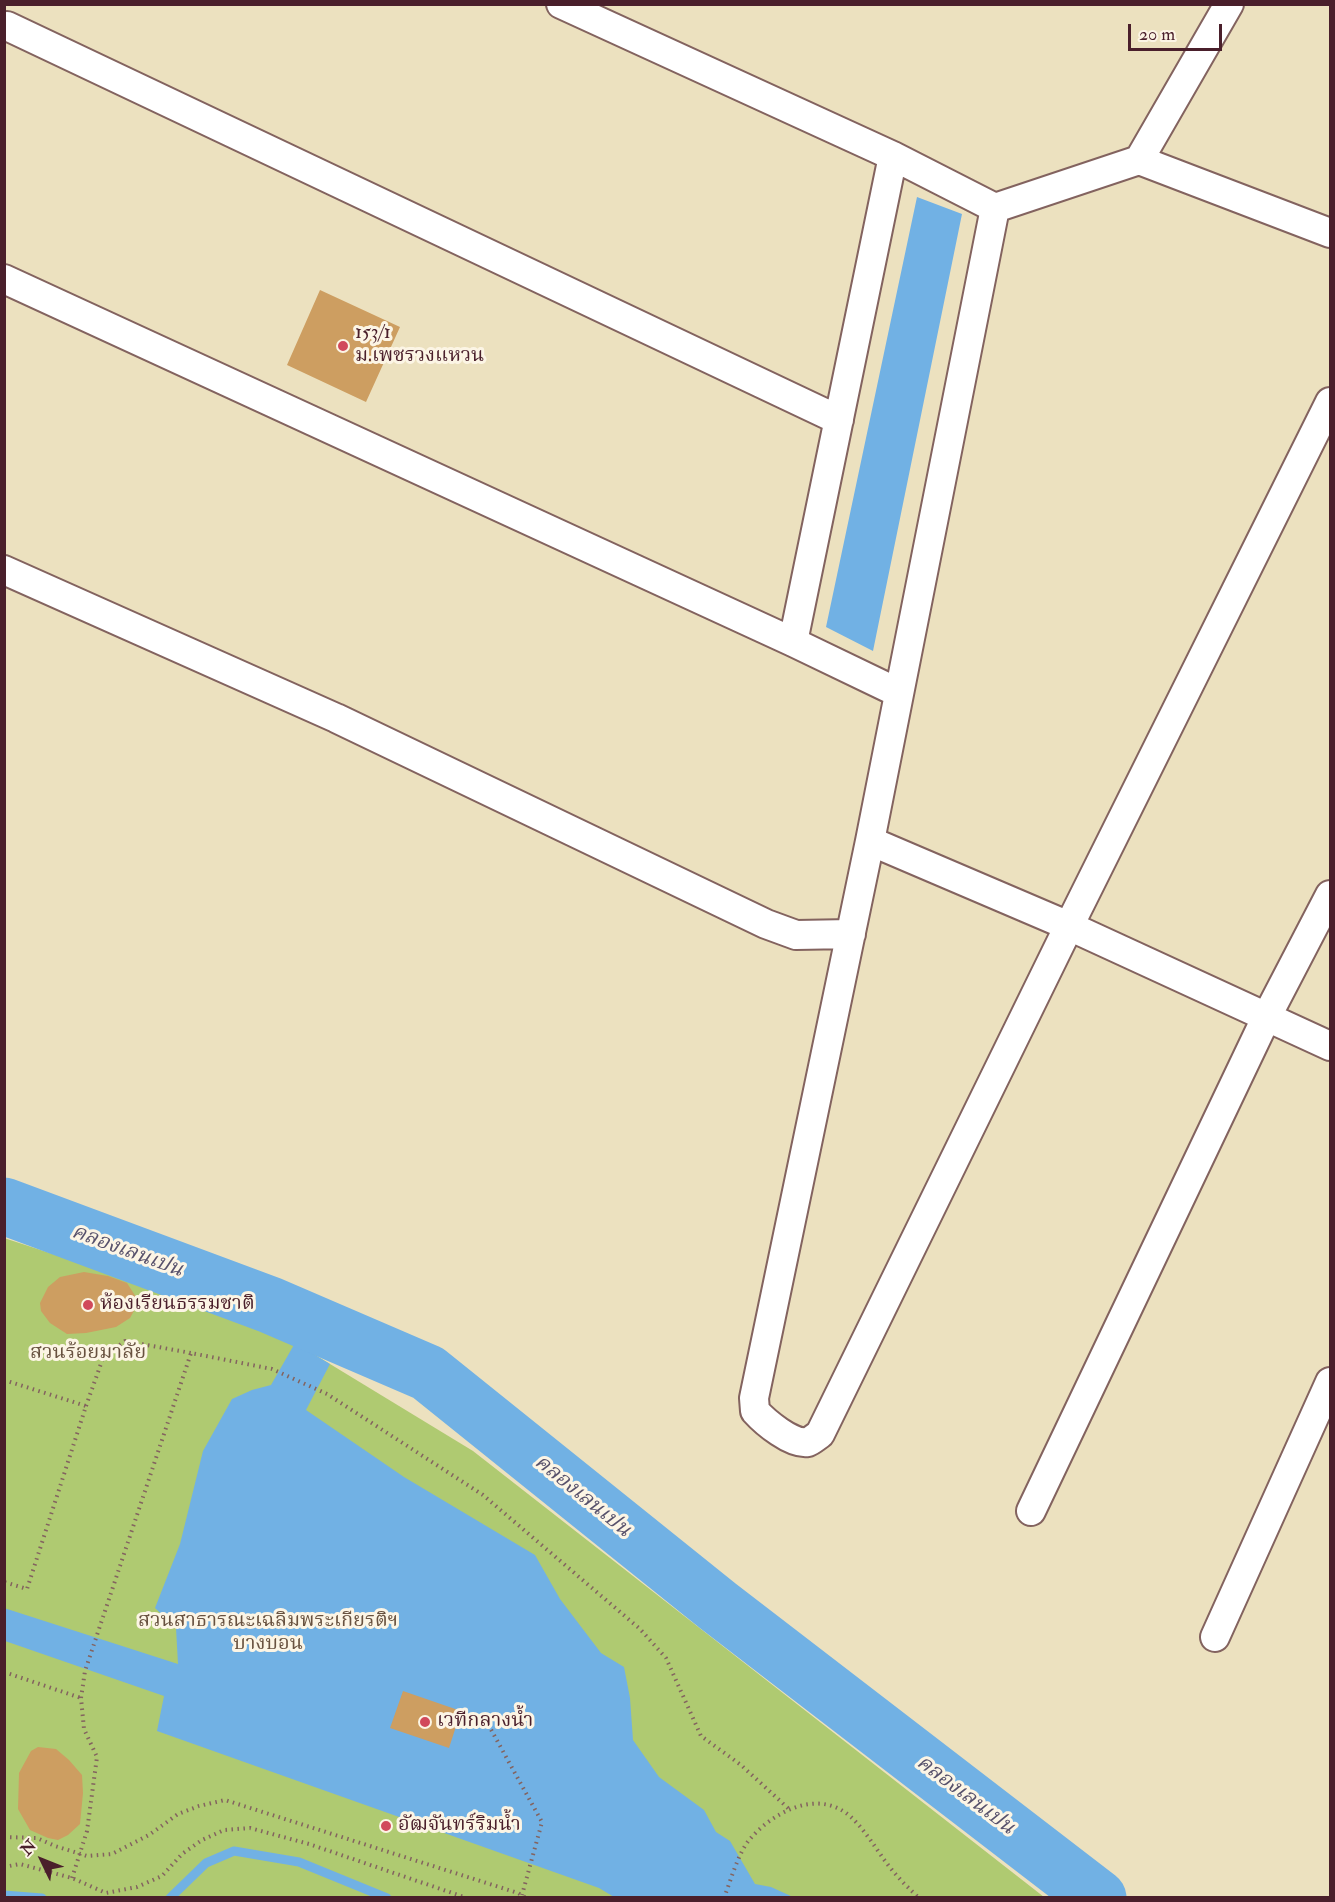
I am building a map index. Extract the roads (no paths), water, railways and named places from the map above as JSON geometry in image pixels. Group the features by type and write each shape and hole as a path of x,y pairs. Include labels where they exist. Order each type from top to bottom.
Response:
{"street":[{"path":"561,4 892,156 995,208 1139,160 1330,233"},
{"path":"1139,160 1229,4"},
{"path":"9,21 839,420"},
{"path":"793,642 892,156"},
{"path":"995,208 870,841 754,1398 755,1412 765,1422 794,1440 807,1442 820,1434 1330,402"},
{"path":"4,279 899,693"},
{"path":"4,570 336,718 766,924 796,934 851,934"},
{"path":"870,841 1070,926 1330,1046"},
{"path":"1031,1510 1266,1018 1330,895"},
{"path":"1215,1637 1330,1383"}],"water":[{"path":"917,197 962,214 873,651 826,627"},
{"path":"295,1343 330,1364 306,1410 404,1477 535,1555 560,1599 601,1653 624,1667 630,1698 633,1740 659,1777 704,1810 716,1832 730,1841 755,1884 771,1887 793,1897 614,1897 599,1888 157,1731 164,1696 5,1641 4,1608 178,1664 176,1628 155,1608 180,1544 203,1451 232,1399 271,1385"}],"waterway":[{"name":"คลองเลนเปน","path":"4,1206 270,1305 428,1373 718,1606 1098,1898"},
{"path":"170,1898 206,1863 234,1851 299,1862 387,1898"},
{"path":"4,1895 42,1898"}],"place":[{"name":"153/1 ม.เพชรวงแหวน","path":"343,346"},
{"name":"ห้องเรียนธรรมชาติ","path":"88,1305"},
{"name":"เวทีกลางน้ำ","path":"425,1722"},
{"name":"อัฒจันทร์ริมน้ำ","path":"386,1826"}],"park label":[{"name":"สวนร้อยมาลัย","path":"88,1354"},
{"name":"สวนสาธารณะเฉลิมพระเกียรติฯ บางบอน","path":"268,1634"}]}
